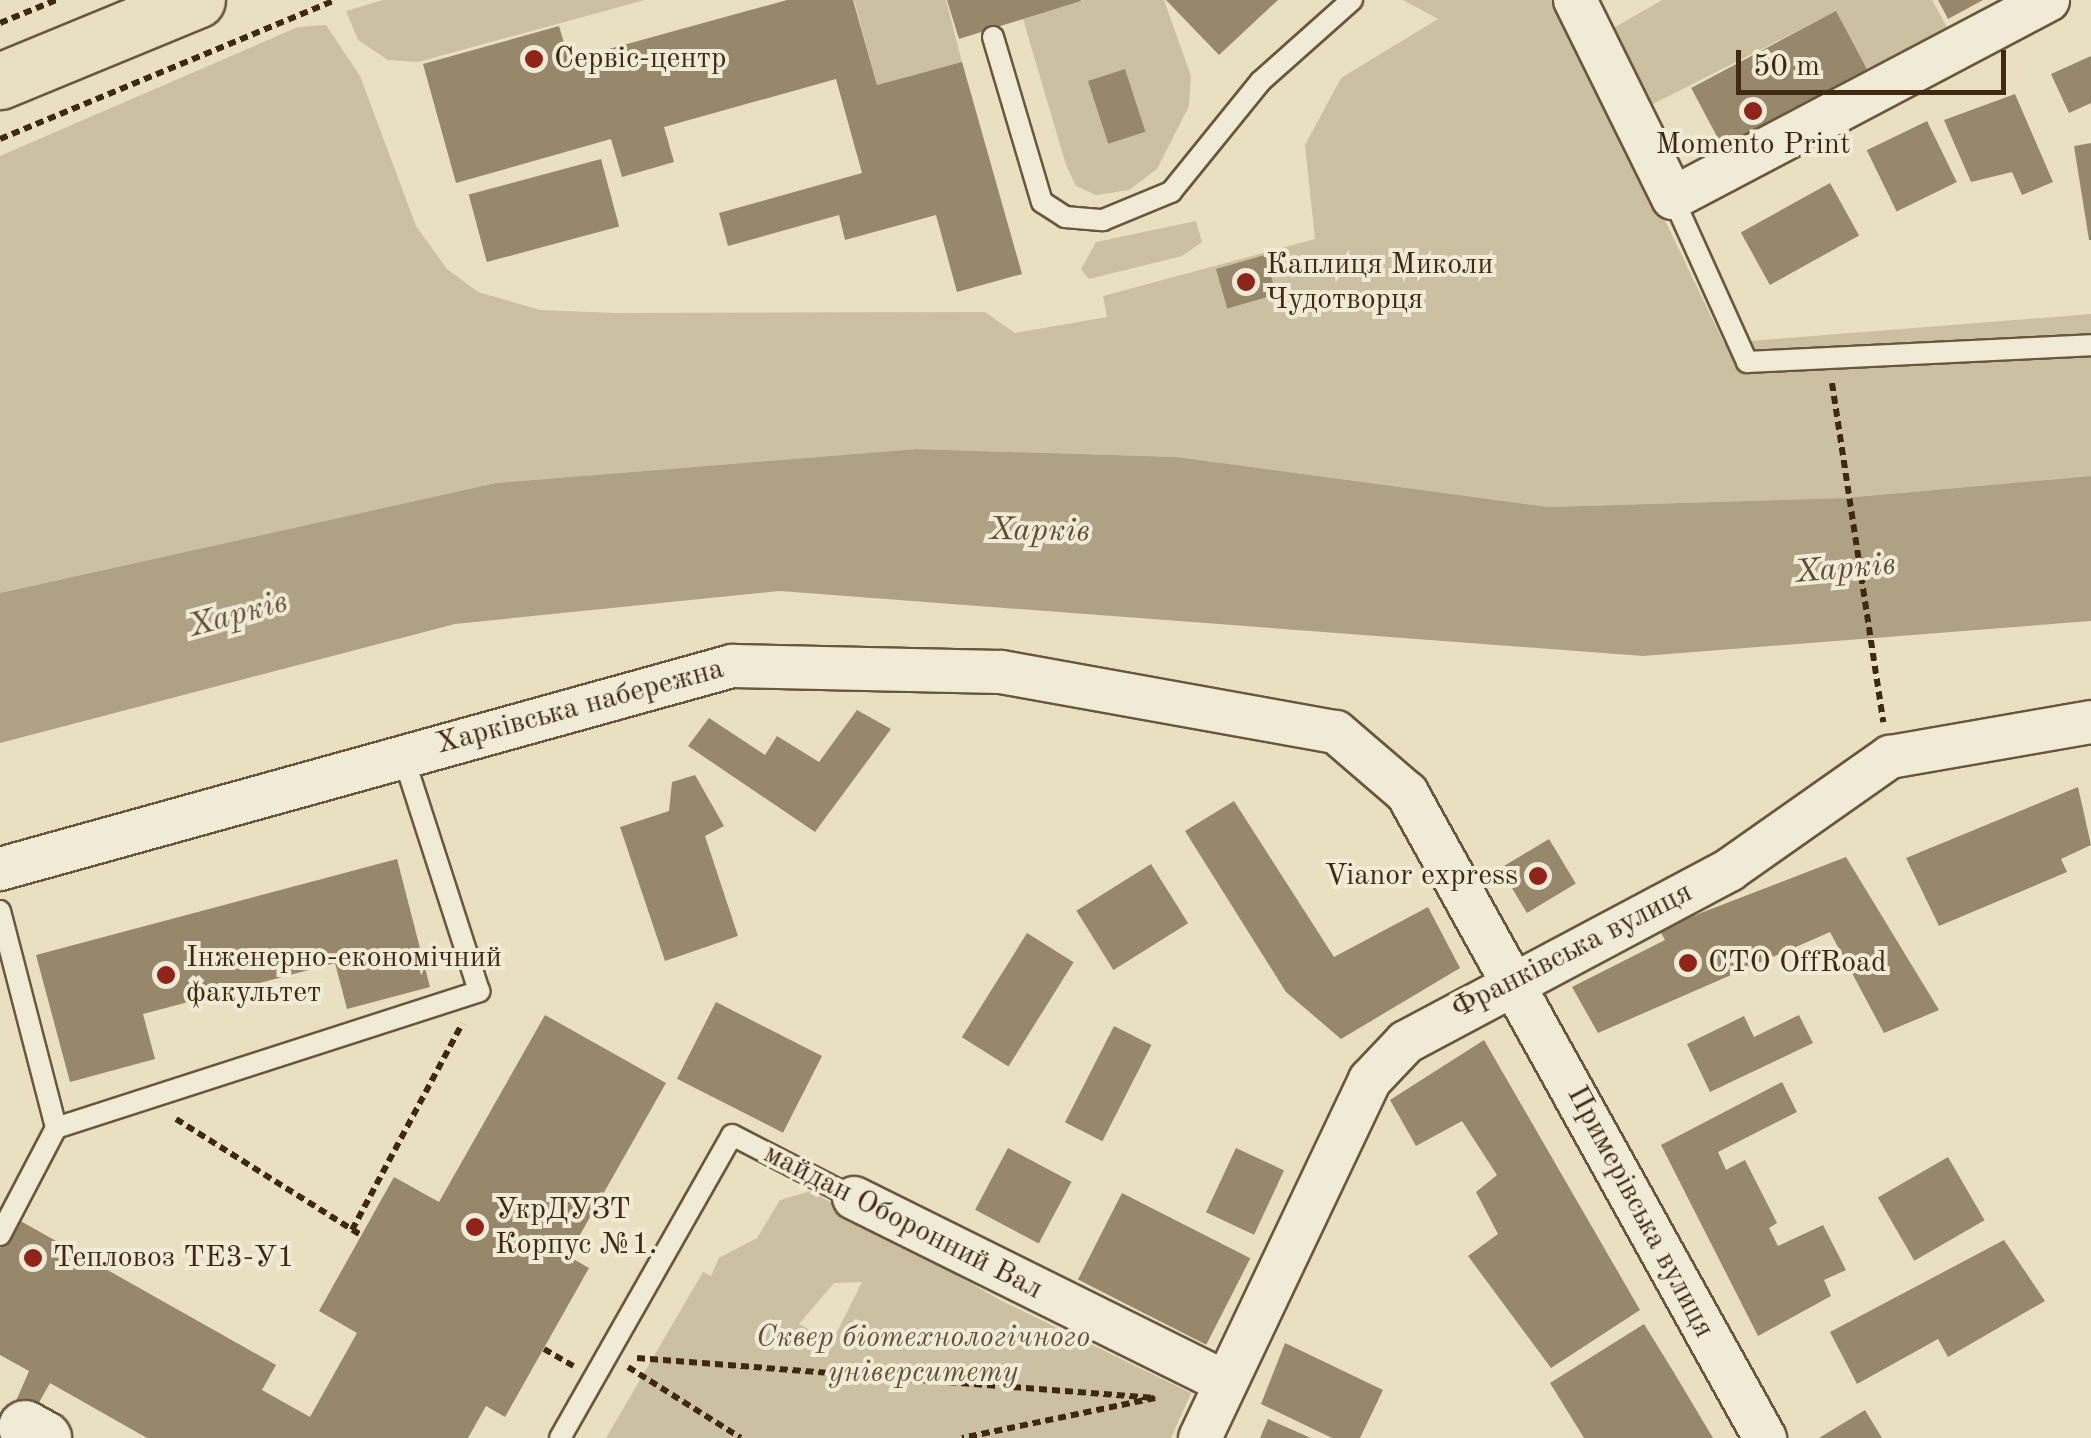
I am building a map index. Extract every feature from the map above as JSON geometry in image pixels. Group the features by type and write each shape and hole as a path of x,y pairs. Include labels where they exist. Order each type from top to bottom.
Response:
{"main road":[{"path":"0,81 197,0"}],"street":[{"path":"1575,0 1674,198 2048,0"},
{"name":"Харківська набережна","path":"0,870 651,682 811,662 1001,672 1269,715 1336,732 1407,794 1519,984"},
{"name":"Франківська вулиця","path":"1226,1383 1370,1080 1461,1006 1519,984 1729,870 1890,757 2091,722"},
{"name":"Примерівська вулиця","path":"1519,984 1765,1438"},
{"name":"майдан Оборонний Вал","path":"854,1198 1226,1383"},
{"path":"1200,1438 1226,1383"}],"lane":[{"path":"993,37 1042,202 1065,217 1103,220 1171,192 1261,81 1352,0"},
{"path":"1674,198 1747,362 2091,344"},
{"path":"56,1128 479,992 402,754"},
{"path":"0,911 56,1128 0,1235"},
{"name":"майдан Оборонний Вал","path":"560,1438 611,1356 732,1134 854,1198"}],"path":[{"path":"0,23 56,0"},
{"path":"0,139 335,0"},
{"path":"1832,381 1876,683"},
{"path":"352,1230 479,992"},
{"path":"146,1100 362,1235"},
{"path":"611,1356 1156,1398 962,1438"},
{"path":"611,1356 741,1438"},
{"path":"1018,1426 1019,1438"}],"green space":[{"path":"383,0 645,0 418,62 388,60 358,40 346,11"},
{"path":"854,0 946,0 962,62 877,85"},
{"path":"1084,0 1164,0 1191,76 1189,106 1157,169 1129,190 1096,195 1076,186 1066,165 1023,19"},
{"path":"1403,0 1559,0 1724,343 2091,314 2091,476 1844,498 1548,507 1177,457 916,449 496,483 0,593 0,156 298,27 326,25 360,76 416,226 447,269 478,292 540,310 614,313 985,312 1015,333 1107,317 1103,296 1315,239 1305,145 1341,78 1438,19"},
{"path":"1662,0 1932,0 1947,27 1867,69 1835,12 1645,108 1612,29"},
{"path":"1196,221 1202,242 1182,256 1089,279 1081,269 1096,242"},
{"name":"Сквер біотехнологічного університету","path":"811,1191 1000,1300 1191,1393 1171,1438 606,1438 703,1272 711,1276 719,1258 757,1238 780,1200","holes":["862,1282 832,1342 799,1324 834,1283"]}],"water":[{"name":"Харків","path":"916,449 1177,457 1548,507 1844,498 2091,476 2091,621 1643,656 780,591 455,624 0,743 0,593 496,483"}],"building":[{"path":"787,0 853,0 877,85 962,62 1022,274 957,292 936,215 845,240 839,215 728,246 719,213 862,173 836,79 664,127 674,162 622,177 611,139 456,183 423,64 559,26 569,60"},
{"path":"947,0 1081,0 1081,1 959,39"},
{"path":"1166,0 1278,0 1219,55"},
{"path":"1938,0 1983,0 1948,19"},
{"path":"1836,11 1867,69 1722,146 1691,88"},
{"path":"2091,56 2091,103 2069,113 2051,74"},
{"path":"1125,69 1145,132 1108,144 1088,81"},
{"path":"2015,94 2053,182 2022,195 2012,172 1971,182 1944,120"},
{"path":"1927,121 1957,182 1897,211 1867,150"},
{"path":"2091,143 2091,240 2089,240 2074,146"},
{"path":"601,159 619,227 487,262 469,194"},
{"path":"1830,183 1859,235 1770,285 1741,232"},
{"name":"Каплиця Миколи Чудотворця","path":"1265,255 1276,294 1227,308 1216,269"},
{"path":"857,710 891,729 815,832 688,746 709,718 765,755 777,736 819,762"},
{"path":"695,775 724,826 705,836 738,936 665,961 620,827 669,811 672,782"},
{"path":"2078,787 2091,845 2061,859 2067,872 1939,926 1906,858"},
{"path":"1234,801 1334,957 1428,907 1460,968 1341,1039 1286,992 1185,831"},
{"name":"Vianor express","path":"1549,839 1576,884 1527,913 1500,868"},
{"name":"СТО OffRoad","path":"1846,857 1939,1010 1884,1033 1830,932 1598,1033 1572,987 1665,940 1659,929"},
{"name":"Інженерно-економічний факультет","path":"397,859 430,987 347,1009 335,963 143,1014 155,1059 70,1082 36,955"},
{"path":"1151,864 1188,923 1113,970 1076,911"},
{"path":"1027,933 1074,962 1008,1066 962,1037"},
{"path":"716,1002 822,1056 783,1133 677,1079"},
{"name":"УкрДУЗТ Корпус №1.","path":"545,1015 666,1083 568,1256 589,1268 505,1417 486,1406 468,1438 147,1438 50,1383 19,1438 0,1438 29,1371 0,1355 0,1248 17,1219 276,1365 262,1390 310,1417 357,1333 319,1311 394,1177 439,1202"},
{"path":"1799,1015 1813,1043 1710,1092 1687,1044 1744,1016 1754,1037"},
{"path":"1114,1026 1151,1045 1102,1141 1065,1122"},
{"path":"1484,1040 1640,1310 1551,1368 1468,1256 1498,1234 1476,1192 1497,1175 1462,1121 1416,1146 1390,1100"},
{"path":"1782,1082 1797,1112 1718,1152 1726,1170 1745,1160 1777,1223 1769,1228 1778,1246 1823,1225 1846,1270 1824,1280 1831,1296 1758,1336 1661,1145"},
{"path":"1008,1148 1072,1182 1039,1244 975,1210"},
{"path":"1236,1148 1284,1170 1254,1235 1206,1212"},
{"path":"1948,1157 1984,1220 1914,1261 1878,1198"},
{"path":"1122,1193 1250,1258 1206,1345 1078,1279"},
{"path":"2004,1240 2045,1301 1948,1357 1938,1339 1857,1384 1830,1332"},
{"path":"1644,1324 1713,1438 1584,1438 1550,1383"},
{"path":"1285,1343 1383,1390 1360,1438 1332,1438 1261,1404"},
{"path":"1865,1410 1882,1438 1819,1438"},
{"path":"1268,1419 1311,1438 1260,1438"}],"place":[{"name":"Сервіс-центр","path":"534,59"},
{"name":"Momento Print","path":"1753,111"},
{"name":"Каплиця Миколи Чудотворця","path":"1246,282"},
{"name":"Vianor express","path":"1538,876"},
{"name":"СТО OffRoad","path":"1688,963"},
{"name":"Інженерно-економічний факультет","path":"166,975"},
{"name":"УкрДУЗТ Корпус №1.","path":"475,1227"},
{"name":"Тепловоз ТЕ3-У1","path":"33,1258"}]}
